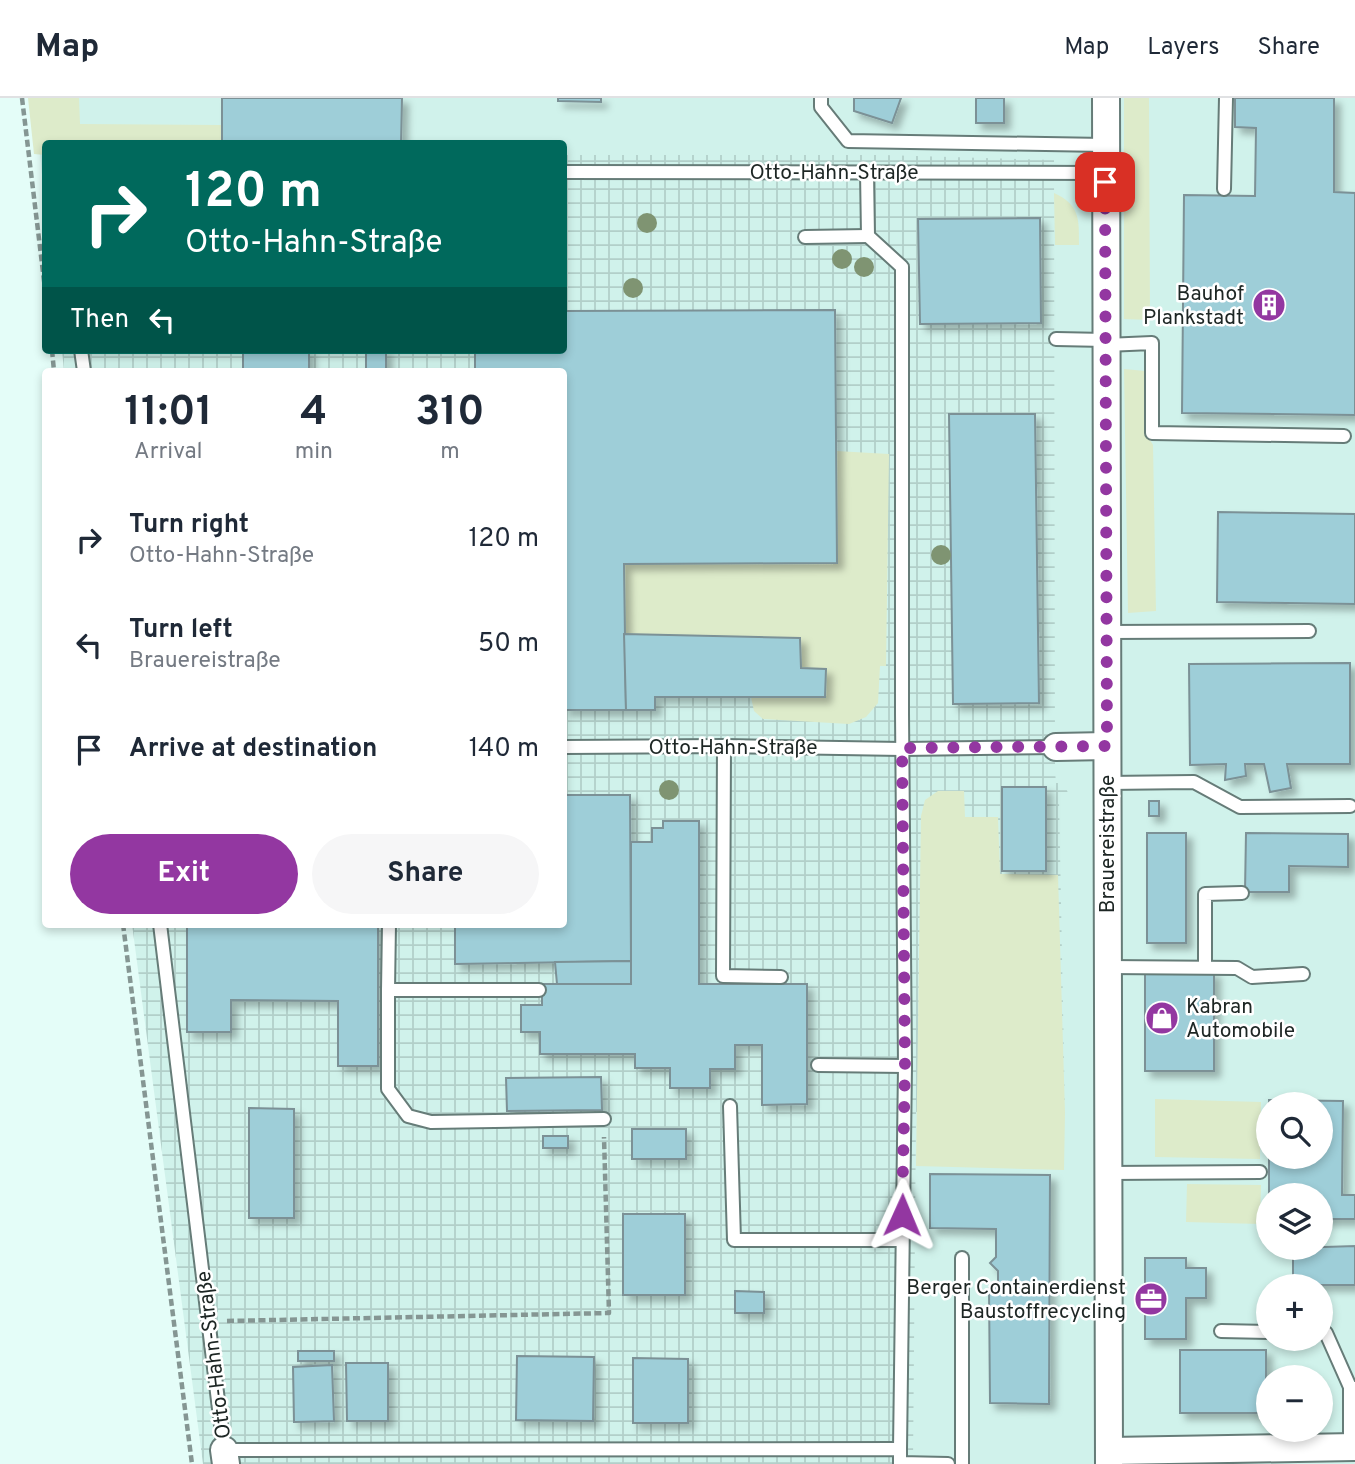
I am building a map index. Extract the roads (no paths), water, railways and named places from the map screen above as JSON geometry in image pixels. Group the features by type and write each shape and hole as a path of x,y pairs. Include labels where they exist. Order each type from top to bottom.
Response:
{"street":[{"name":"Brauereistraße","path":"1106,98 1109,1458"},
{"name":"Otto-Hahn-Straße","path":"1056,747 1107,746"},
{"path":"1109,1458 1353,1446"}],"lane":[{"path":"821,98 821,107 848,141 1105,145"},
{"path":"1224,190 1226,98"},
{"name":"Otto-Hahn-Straße","path":"567,172 1105,173"},
{"path":"867,172 868,236"},
{"path":"805,237 868,236 902,267 905,1066 900,1463 948,1464"},
{"path":"1056,339 1152,343 1152,433 1344,436"},
{"path":"1107,632 1309,631"},
{"path":"724,746 723,976 781,978"},
{"name":"Otto-Hahn-Straße","path":"567,747 1056,747"},
{"path":"1107,783 1194,782 1240,807 1350,806"},
{"path":"1205,967 1205,894 1242,893"},
{"name":"Otto-Hahn-Straße","path":"160,928 225,1457 900,1449"},
{"path":"389,928 388,1089 408,1116 431,1122 604,1119"},
{"path":"1108,967 1237,968 1252,977 1303,974"},
{"path":"388,990 539,990"},
{"path":"818,1065 905,1066"},
{"path":"730,1106 734,1240 902,1240"},
{"path":"1109,1173 1260,1172"},
{"path":"962,1258 962,1464"},
{"path":"1221,1331 1256,1332"},
{"path":"1333,1348 1353,1387 1353,1446"}],"place":[{"name":"Bauhof Plankstadt","path":"1269,305"},
{"name":"Kabran Automobile","path":"1162,1018"},
{"name":"Berger Containerdienst Baustoffrecycling","path":"1151,1299"}]}
